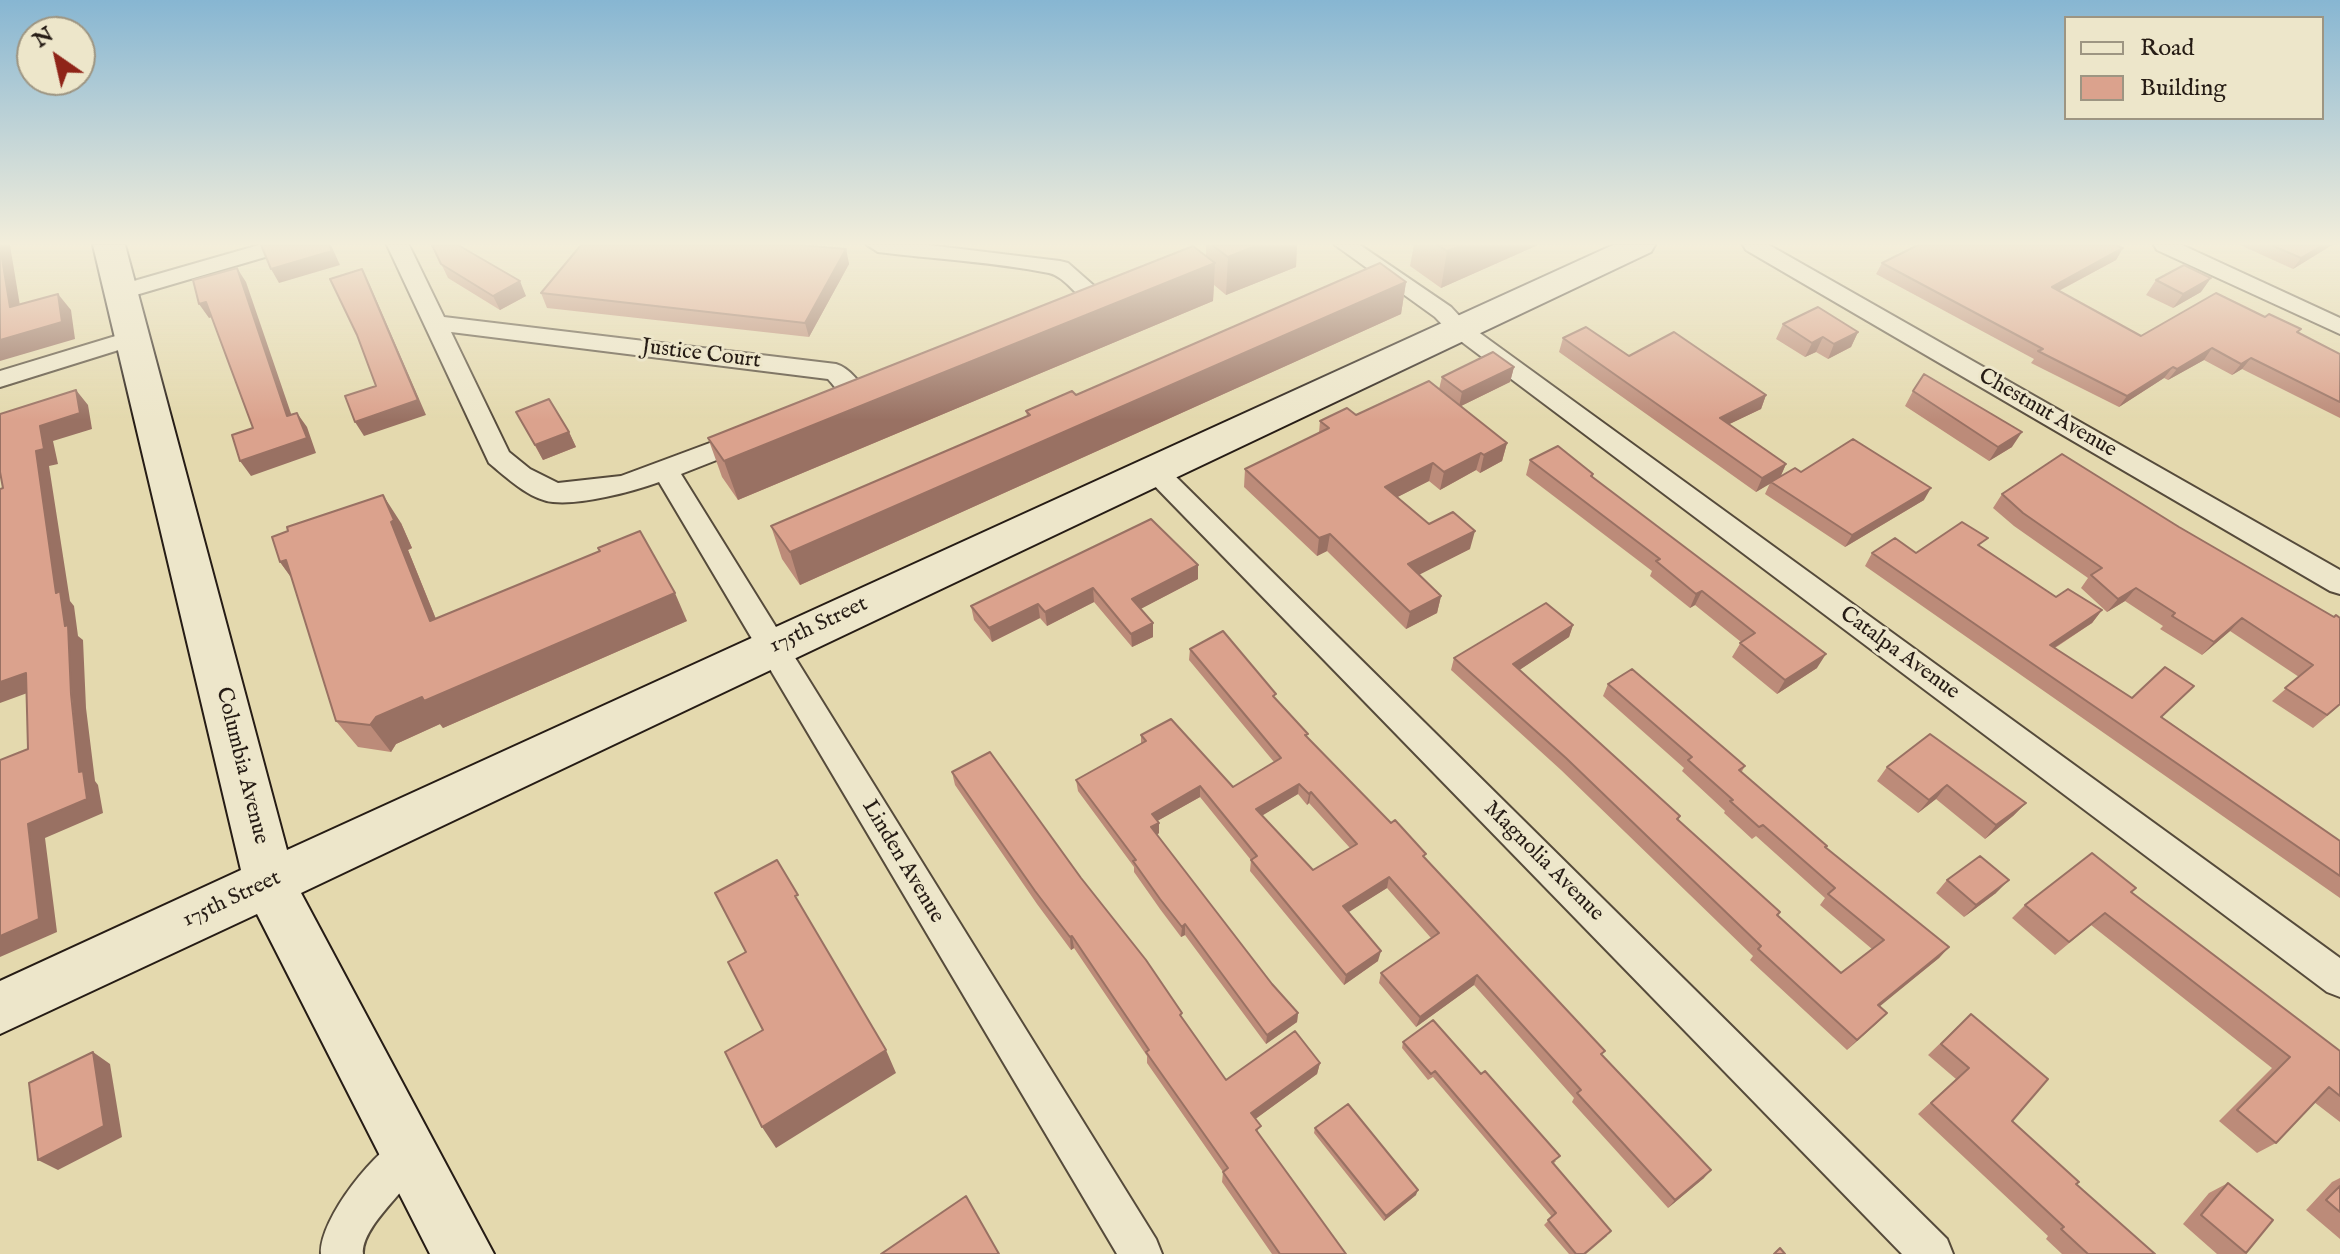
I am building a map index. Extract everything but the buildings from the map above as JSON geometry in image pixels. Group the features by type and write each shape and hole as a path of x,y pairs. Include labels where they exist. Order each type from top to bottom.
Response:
{"street":[{"name":"Columbia Avenue","path":"124,304 270,882 288,925 463,1254"},
{"path":"0,379 152,304"},
{"path":"427,304 498,457 520,475 554,493 624,485 768,431"},
{"path":"1069,310 1085,304"},
{"name":"Catalpa Avenue","path":"1431,304 1458,328 2340,980"},
{"name":"175th Street","path":"0,1008 1511,304"},
{"name":"Chestnut Avenue","path":"1855,304 2340,583"},
{"path":"2290,304 2340,327"},
{"name":"Justice Court","path":"437,323 836,372 857,397"},
{"path":"828,408 886,386"},
{"name":"Linden Avenue","path":"665,470 1141,1254"},
{"name":"Magnolia Avenue","path":"1154,470 1932,1254"},
{"path":"342,1254 341,1240 368,1200 409,1153"}]}
